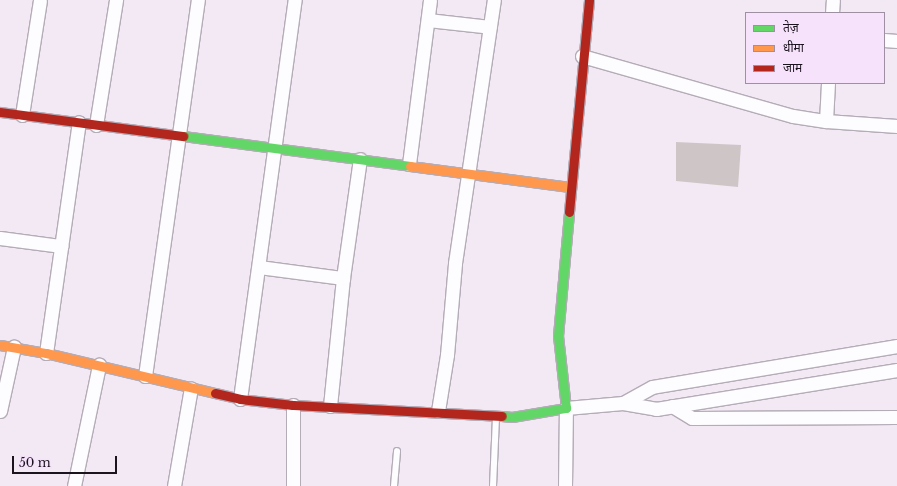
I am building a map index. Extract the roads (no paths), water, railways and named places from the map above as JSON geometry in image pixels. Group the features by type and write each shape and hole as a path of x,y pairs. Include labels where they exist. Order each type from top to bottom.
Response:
{"street":[{"path":"22,115 40,0"},
{"path":"96,125 116,0"},
{"path":"145,376 198,0"},
{"path":"240,399 276,150 295,0"},
{"path":"409,164 430,0"},
{"path":"438,411 447,355 455,263 494,0"},
{"path":"564,486 566,408 558,336 582,56 589,0"},
{"path":"832,12 833,0"},
{"path":"428,20 490,27"},
{"path":"885,40 897,41"},
{"path":"582,56 793,116 826,121 897,126"},
{"path":"826,121 828,84"},
{"path":"0,112 276,150 409,164 570,187"},
{"path":"46,353 79,122"},
{"path":"330,406 343,278 360,159"},
{"path":"0,238 61,246"},
{"path":"259,267 343,278"},
{"path":"0,345 46,353 240,399 292,405 438,411 512,417 566,408 623,404 656,408 897,370"},
{"path":"623,404 652,386 897,346"},
{"path":"0,411 14,347"},
{"path":"74,486 99,365"},
{"path":"174,486 191,388"},
{"path":"292,405 293,486"},
{"path":"672,406 692,418 897,417"}],"lane":[{"path":"493,486 496,416"},
{"path":"394,486 396,451"}]}
